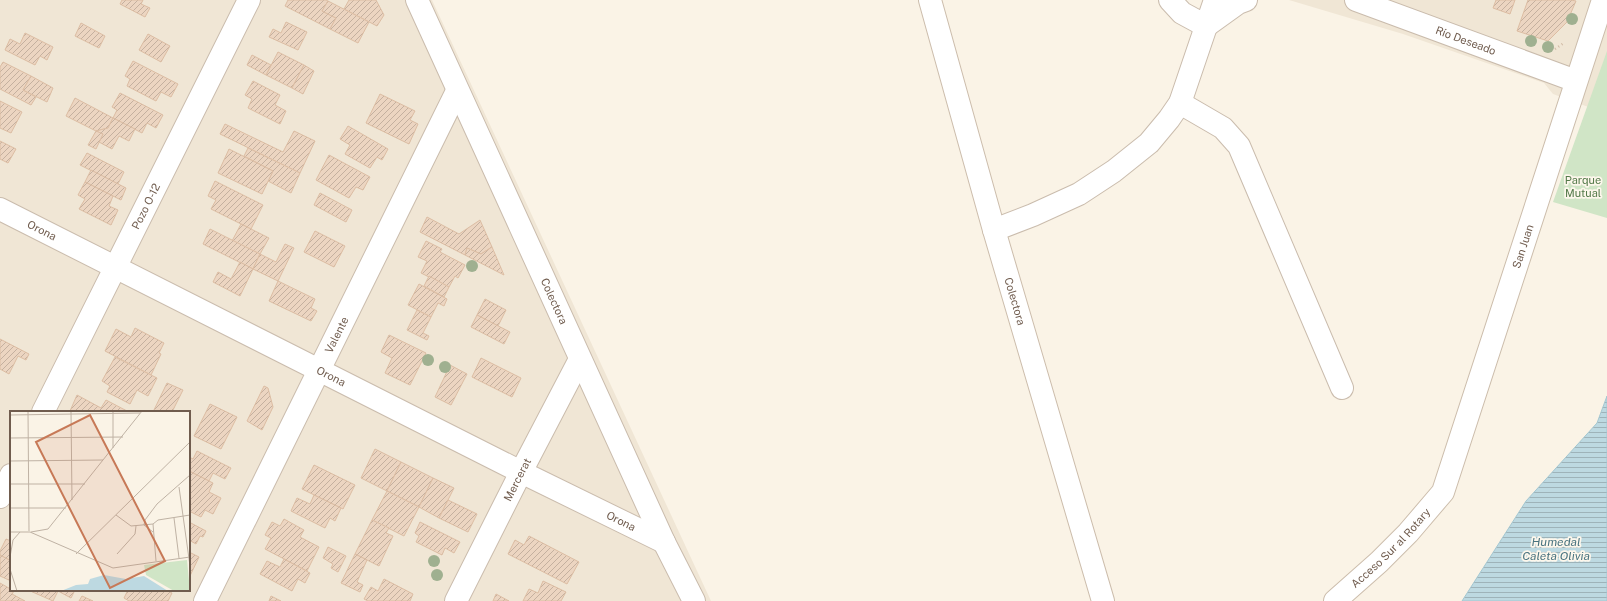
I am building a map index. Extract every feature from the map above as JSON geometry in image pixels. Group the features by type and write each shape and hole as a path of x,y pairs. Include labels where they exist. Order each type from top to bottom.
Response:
{"street":[{"name":"Pozo O-12","path":"44,411 249,0"},
{"name":"Colectora","path":"417,0 457,91 664,542 694,601"},
{"name":"Colectora","path":"930,0 994,230 1103,601"},
{"path":"1170,0 1182,13 1206,26"},
{"path":"994,230 1079,194 1114,172 1149,143 1170,119 1180,103 1215,0"},
{"path":"1206,26 1246,0"},
{"name":"Río Deseado","path":"1356,0 1576,81"},
{"name":"San Juan","path":"1443,492 1603,0"},
{"name":"Valente","path":"205,601 457,91"},
{"path":"1180,103 1223,128 1239,146 1342,388"},
{"name":"Orona","path":"0,208 521,472 664,542"},
{"name":"Mercerat","path":"456,601 580,359"},
{"path":"0,497 10,478"},
{"name":"Acceso Sur al Rotary","path":"1335,601 1394,548 1443,492"}],"path":[{"path":"1553,50 1565,42"}],"shaded area":[{"path":"0,0 432,0 711,601 0,601"},
{"path":"1289,0 1607,0 1607,62 1591,108 1553,94 1544,83 1403,34"}],"green space":[{"name":"Parque Mutual","path":"1607,51 1607,218 1553,202"}],"water":[{"name":"Humedal Caleta Olivia","path":"1607,396 1607,601 1462,601 1526,501 1597,423"}],"building":[{"path":"122,0 143,0 141,4 150,8 145,17 120,4"},
{"path":"288,0 326,0 328,1 322,11 336,18 330,29 285,6"},
{"path":"349,0 376,0 384,15 377,26 344,9"},
{"path":"1496,0 1515,0 1510,14 1493,8"},
{"path":"1528,0 1576,1 1567,22 1548,41 1517,31"},
{"path":"328,1 369,22 358,43 330,29 336,18 322,11"},
{"path":"286,22 307,32 298,50 269,37 273,29 281,33"},
{"path":"81,23 105,36 99,48 75,36"},
{"path":"25,33 53,47 47,60 40,56 35,65 5,50 10,39 20,44"},
{"path":"148,34 170,46 161,62 139,50"},
{"path":"278,52 304,65 292,88 266,75"},
{"path":"252,55 271,65 266,75 247,65"},
{"path":"133,61 178,84 171,97 161,92 156,101 127,86 130,79 125,76"},
{"path":"3,62 31,76 23,90 36,97 31,105 0,89 0,67"},
{"path":"304,65 314,71 303,94 292,88"},
{"path":"31,76 53,88 47,102 23,90"},
{"path":"253,81 280,95 275,105 286,111 280,124 248,108 252,99 245,95"},
{"path":"120,93 163,115 156,128 147,123 142,133 113,118 117,110 112,107"},
{"path":"380,94 415,111 410,120 418,124 409,144 366,123"},
{"path":"75,98 113,118 108,128 96,131 66,116"},
{"path":"0,101 22,112 11,133 0,128"},
{"path":"113,118 135,129 129,141 119,136 112,149 99,142 103,134 96,131 108,128"},
{"path":"225,124 283,152 294,131 315,141 300,173 220,134"},
{"path":"348,126 388,149 382,160 377,157 370,168 345,154 350,145 340,139"},
{"path":"96,131 103,134 96,149 88,145"},
{"path":"0,141 16,149 8,163 0,159"},
{"path":"248,148 300,173 291,193 268,181 273,171 244,156"},
{"path":"229,149 273,171 262,194 218,173"},
{"path":"87,153 124,172 118,184 80,165"},
{"path":"329,155 370,177 363,190 356,187 349,198 316,180"},
{"path":"91,170 126,188 121,200 85,182"},
{"path":"215,181 263,205 251,229 211,209 216,200 208,196"},
{"path":"85,182 113,196 109,206 118,210 111,225 79,209 85,199 78,195"},
{"path":"320,193 352,210 346,222 314,205"},
{"path":"427,217 459,234 480,220 492,247 481,254 467,248 465,255 420,232"},
{"path":"241,224 269,238 260,254 232,241"},
{"path":"210,229 260,254 253,269 203,244"},
{"path":"315,231 345,246 334,267 304,252"},
{"path":"426,241 442,249 440,252 465,265 458,278 455,276 449,287 421,273 427,261 418,257"},
{"path":"285,244 294,248 278,281 253,269 260,254 276,262"},
{"path":"492,247 504,275 465,255 467,248 481,254"},
{"path":"240,262 253,269 240,296 213,282 218,272 231,279"},
{"path":"429,276 449,287 444,297 424,286"},
{"path":"278,281 315,299 311,308 317,311 311,321 269,301"},
{"path":"419,284 447,299 444,306 438,303 431,317 408,305"},
{"path":"485,299 506,310 498,326 477,315"},
{"path":"417,310 431,317 423,333 429,336 427,340 407,330"},
{"path":"477,315 510,332 504,344 471,327"},
{"path":"135,328 164,343 159,353 161,354 151,375 105,351 116,329 131,337"},
{"path":"389,335 426,353 410,385 385,373 392,358 381,352"},
{"path":"0,339 29,354 26,360 18,356 9,374 0,369"},
{"path":"115,357 157,378 148,396 137,390 130,404 107,392 110,386 102,381"},
{"path":"481,358 521,378 512,397 472,377"},
{"path":"450,365 467,374 451,405 435,397"},
{"path":"167,383 183,390 172,411 153,411"},
{"path":"264,386 268,388 273,407 262,430 247,421"},
{"path":"77,395 101,408 106,400 127,411 70,411"},
{"path":"210,404 237,417 221,449 194,436"},
{"path":"375,449 401,462 387,491 361,478"},
{"path":"197,451 231,468 225,479 213,473 209,481 190,472 190,458 193,459"},
{"path":"401,462 433,478 419,507 387,491"},
{"path":"314,465 355,485 343,509 302,489"},
{"path":"190,472 213,483 209,492 221,498 213,514 205,510 201,517 190,512"},
{"path":"433,478 454,488 439,518 419,507"},
{"path":"387,491 419,507 404,536 372,520"},
{"path":"314,495 341,508 335,521 330,518 325,528 291,511 297,498 310,504"},
{"path":"448,500 477,514 468,532 439,518"},
{"path":"284,519 304,530 300,537 319,547 307,571 265,549 271,538 265,535 272,522 280,526"},
{"path":"372,520 389,528 386,533 393,536 379,566 355,554"},
{"path":"420,522 460,542 454,553 445,548 442,555 416,542 419,536 415,533"},
{"path":"190,523 206,531 203,537 200,536 196,544 190,541"},
{"path":"529,536 579,562 567,584 508,554 515,540 524,545"},
{"path":"6,539 10,541 10,560 0,555 0,551"},
{"path":"328,547 346,556 338,572 331,568 333,564 323,558"},
{"path":"190,552 199,557 190,576"},
{"path":"355,554 367,560 357,582 363,585 360,592 341,583"},
{"path":"0,555 10,560 10,581 0,576"},
{"path":"284,559 310,573 305,583 298,579 292,591 260,574 267,561 280,567"},
{"path":"384,579 413,594 410,601 368,601 364,599 371,587 378,591"},
{"path":"543,581 566,592 561,601 523,601 529,589 538,593"},
{"path":"0,583 10,589 10,591 14,591 12,594 25,601 0,601"},
{"path":"30,591 58,591 53,601"},
{"path":"58,591 74,591 71,598"},
{"path":"128,591 168,591 172,593 168,601 129,601 124,598"},
{"path":"496,594 509,601 493,601"},
{"path":"82,596 93,601 79,601"},
{"path":"271,596 281,601 269,601"}]}
